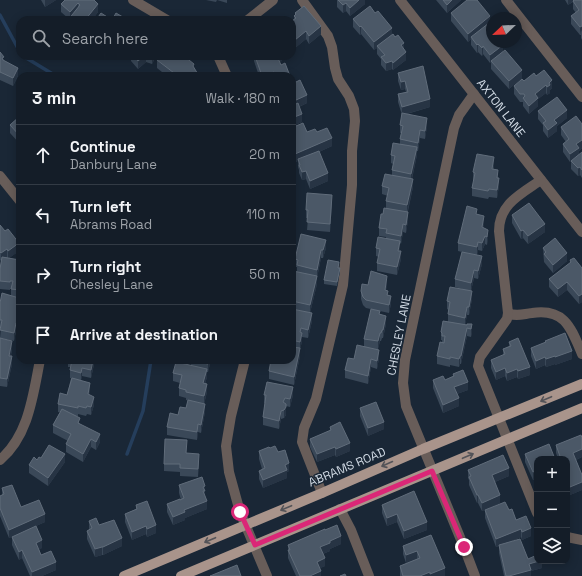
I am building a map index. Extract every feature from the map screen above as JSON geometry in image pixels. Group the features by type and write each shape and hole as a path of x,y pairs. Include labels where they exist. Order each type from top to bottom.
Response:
{"main road":[{"name":"ABRAMS ROAD","path":"124,576 423,449 582,384"},
{"path":"181,576 582,408"}],"street":[{"path":"133,0 160,16"},
{"path":"253,16 273,0"},
{"path":"302,0 328,36 332,47 338,79 349,96 354,108 355,121 352,151 352,185 343,285 316,399 304,428 302,442 322,493"},
{"name":"AXTON LANE","path":"400,0 582,232"},
{"path":"506,0 582,97"},
{"path":"220,60 225,72"},
{"name":"CHESLEY LANE","path":"474,94 459,115 454,128 405,360 403,383 406,406 475,576"},
{"path":"0,176 16,196"},
{"path":"534,506 478,366 480,357 507,319 508,313 499,220 504,208 514,198 541,180"},
{"path":"508,313 514,316 536,312 556,314 569,326 582,354"},
{"path":"0,460 19,437 28,416 39,364"},
{"path":"243,364 231,416 226,446 229,472 236,501 267,576"},
{"path":"340,509 351,530 369,576"},
{"path":"570,538 582,540"}],"building":[{"path":"65,0 94,0 98,4 88,16 71,16 80,5 78,3 70,12 61,4"},
{"path":"338,0 359,0 350,8 346,3 343,5"},
{"path":"443,0 452,0 447,5"},
{"path":"467,0 477,0 487,12 486,19 468,34 451,13"},
{"path":"582,0 582,26 580,27 571,16 579,10 573,1"},
{"path":"304,6 321,26 309,36 306,31 296,39 295,13"},
{"path":"370,6 375,13 378,11 392,28 374,42 353,19"},
{"path":"101,13 106,16 99,16"},
{"path":"116,13 121,16 114,16"},
{"path":"486,25 486,48 499,48 490,55 483,46 482,48 478,44 477,45 471,37"},
{"path":"393,34 395,37 398,35 404,43 401,45 406,52 393,63 392,61 386,63 381,57 385,55 377,46"},
{"path":"505,50 522,70 509,81 491,61"},
{"path":"0,52 4,57 2,58 3,60 18,68 13,78 0,72"},
{"path":"157,60 189,60 194,64 193,66 197,72 173,72"},
{"path":"256,60 279,60 281,65 285,63 288,72 274,72 261,72"},
{"path":"423,66 430,99 402,107 398,94 408,92 405,81 401,82 398,73"},
{"path":"544,70 552,80 549,83 550,85 547,87 546,85 535,94 538,98 529,106 523,98 525,96 524,94 520,94 514,86 522,79 524,81 534,73 536,76"},
{"path":"300,80 307,95 296,100 296,82"},
{"path":"557,97 567,110 554,120 557,123 548,130 543,123 546,121 538,111"},
{"path":"298,103 302,114 296,116 296,104"},
{"path":"402,113 427,118 425,131 420,130 418,143 400,139 403,126 400,125"},
{"path":"576,116 582,124 582,140 576,144 579,148 570,154 563,144 569,139 561,127"},
{"path":"16,120 16,132 10,125"},
{"path":"303,123 307,132 315,129 317,132 327,128 332,138 296,154 296,126"},
{"path":"393,143 417,147 411,174 392,170 395,156 391,155"},
{"path":"319,151 328,173 310,181 306,171 302,172 298,159"},
{"path":"582,152 582,170 571,161"},
{"path":"477,154 494,157 492,169 498,170 497,178 499,178 497,190 489,189 488,191 472,188 475,173 473,172"},
{"path":"385,174 413,179 407,205 386,201 389,188 382,186"},
{"path":"307,193 332,195 330,224 307,222"},
{"path":"529,203 545,224 528,236 523,230 521,231 512,215"},
{"path":"467,206 477,209 476,214 484,216 482,227 488,230 487,237 485,236 482,243 478,242 477,247 458,243"},
{"path":"384,208 408,212 406,225 403,224 401,236 386,233 387,229 379,228 381,214 383,214"},
{"path":"0,225 5,231 8,229 16,239 16,245 8,251 7,249 1,253"},
{"path":"301,234 326,240 323,250 321,250 317,270 297,265 298,260 296,259"},
{"path":"378,237 400,241 398,251 401,251 397,267 377,263 380,249 376,248"},
{"path":"555,238 567,253 553,265 544,254 546,252 543,248"},
{"path":"462,252 482,256 478,271 474,270 471,283 455,279"},
{"path":"2,257 16,259 16,290 11,289 13,281 0,281"},
{"path":"574,258 582,268 582,294 579,296 567,282 558,289 549,279"},
{"path":"328,260 339,262 338,268 340,268 337,282 324,280"},
{"path":"371,271 387,276 385,290 388,291 387,295 391,296 389,305 366,300 363,297 361,291 362,284 368,285"},
{"path":"296,272 317,276 310,305 296,302"},
{"path":"450,287 472,291 465,318 448,314 450,302 447,301"},
{"path":"2,293 16,297 16,323 14,333 0,330 2,320 0,320 0,303"},
{"path":"371,309 380,311 379,314 386,316 383,330 380,333 378,341 364,339"},
{"path":"296,310 312,313 308,330 301,328 300,332 302,333 300,342 296,341"},
{"path":"443,321 467,325 472,324 471,329 467,328 459,359 450,357 450,359 437,356 440,342 444,343 445,336 442,336 441,332"},
{"path":"565,333 572,351 546,359 545,357 536,361 531,348"},
{"path":"0,338 12,341 9,356 12,356 7,379 0,378"},
{"path":"518,338 530,367 518,371 517,369 507,373 505,368 496,372 491,360 505,354 503,349 511,346 509,342"},
{"path":"357,345 379,350 377,361 371,359 368,376 345,370 348,358 354,359"},
{"path":"296,348 300,348 294,377 269,371 270,364 296,364"},
{"path":"71,364 92,364 91,370 82,368 81,373 70,370"},
{"path":"175,364 185,364 207,369 203,383 207,384 204,396 186,392 186,390 179,388 182,375 173,373"},
{"path":"463,370 468,382 454,387 459,398 443,405 433,380 443,376 445,380 454,376 453,374"},
{"path":"72,378 90,383 88,394 94,397 91,407 87,406 86,408 78,406 78,408 58,404 60,393 67,395"},
{"path":"267,382 293,387 290,399 285,398 283,402 286,404 286,407 281,411 279,421 263,417 266,395 264,395"},
{"path":"188,400 205,404 201,425 198,424 197,432 167,427 170,413 178,415 180,407 186,408"},
{"path":"376,402 384,422 368,428 360,408"},
{"path":"62,409 80,418 78,423 100,434 96,442 91,439 83,454 66,444 71,434 53,425"},
{"path":"340,422 350,443 336,449 335,447 317,454 310,439 331,430 330,427"},
{"path":"581,435 582,449 573,453 582,475 582,482 570,487 570,456 560,456 556,445"},
{"path":"165,439 187,440 186,453 199,454 198,469 180,468 180,464 164,464"},
{"path":"549,444 554,456 534,456 533,472 525,454"},
{"path":"49,445 65,454 48,478 29,465 34,457 37,460 39,457 41,458"},
{"path":"275,446 278,452 285,450 289,463 285,465 287,470 263,480 259,471 265,468 259,451"},
{"path":"503,455 509,468 492,475 500,495 482,503 469,477 471,476 468,470"},
{"path":"202,477 205,486 203,487 205,491 203,491 207,501 184,510 185,512 173,517 167,504 184,498 179,485"},
{"path":"12,485 21,507 39,500 45,514 9,530 0,508 0,496 4,494 2,488"},
{"path":"414,491 427,522 404,531 397,514 387,518 382,505"},
{"path":"147,501 156,525 147,529 146,526 132,532 125,514 137,509 136,505"},
{"path":"505,502 509,510 512,509 516,520 526,516 531,528 522,532 521,529 496,539 485,510"},
{"path":"96,518 99,525 114,520 122,538 95,549 87,531 92,528 89,521"},
{"path":"337,525 341,536 320,547 325,558 317,562 321,571 310,576 300,576 288,550 290,550 288,545"},
{"path":"36,526 42,540 36,543 41,555 51,551 56,562 32,572 22,550 19,552 12,537"},
{"path":"431,535 445,568 420,576 403,576 400,566 420,558 417,551 406,555 403,546"},
{"path":"520,539 528,559 534,556 534,562 529,564 531,570 506,576 499,545"},
{"path":"237,565 241,576 210,576"}],"waterway":[{"path":"0,15 16,45"},
{"path":"30,60 49,72"},
{"path":"127,454 143,411 150,364"}],"route":[{"path":"240,512 255,545 432,471 464,547"}]}
